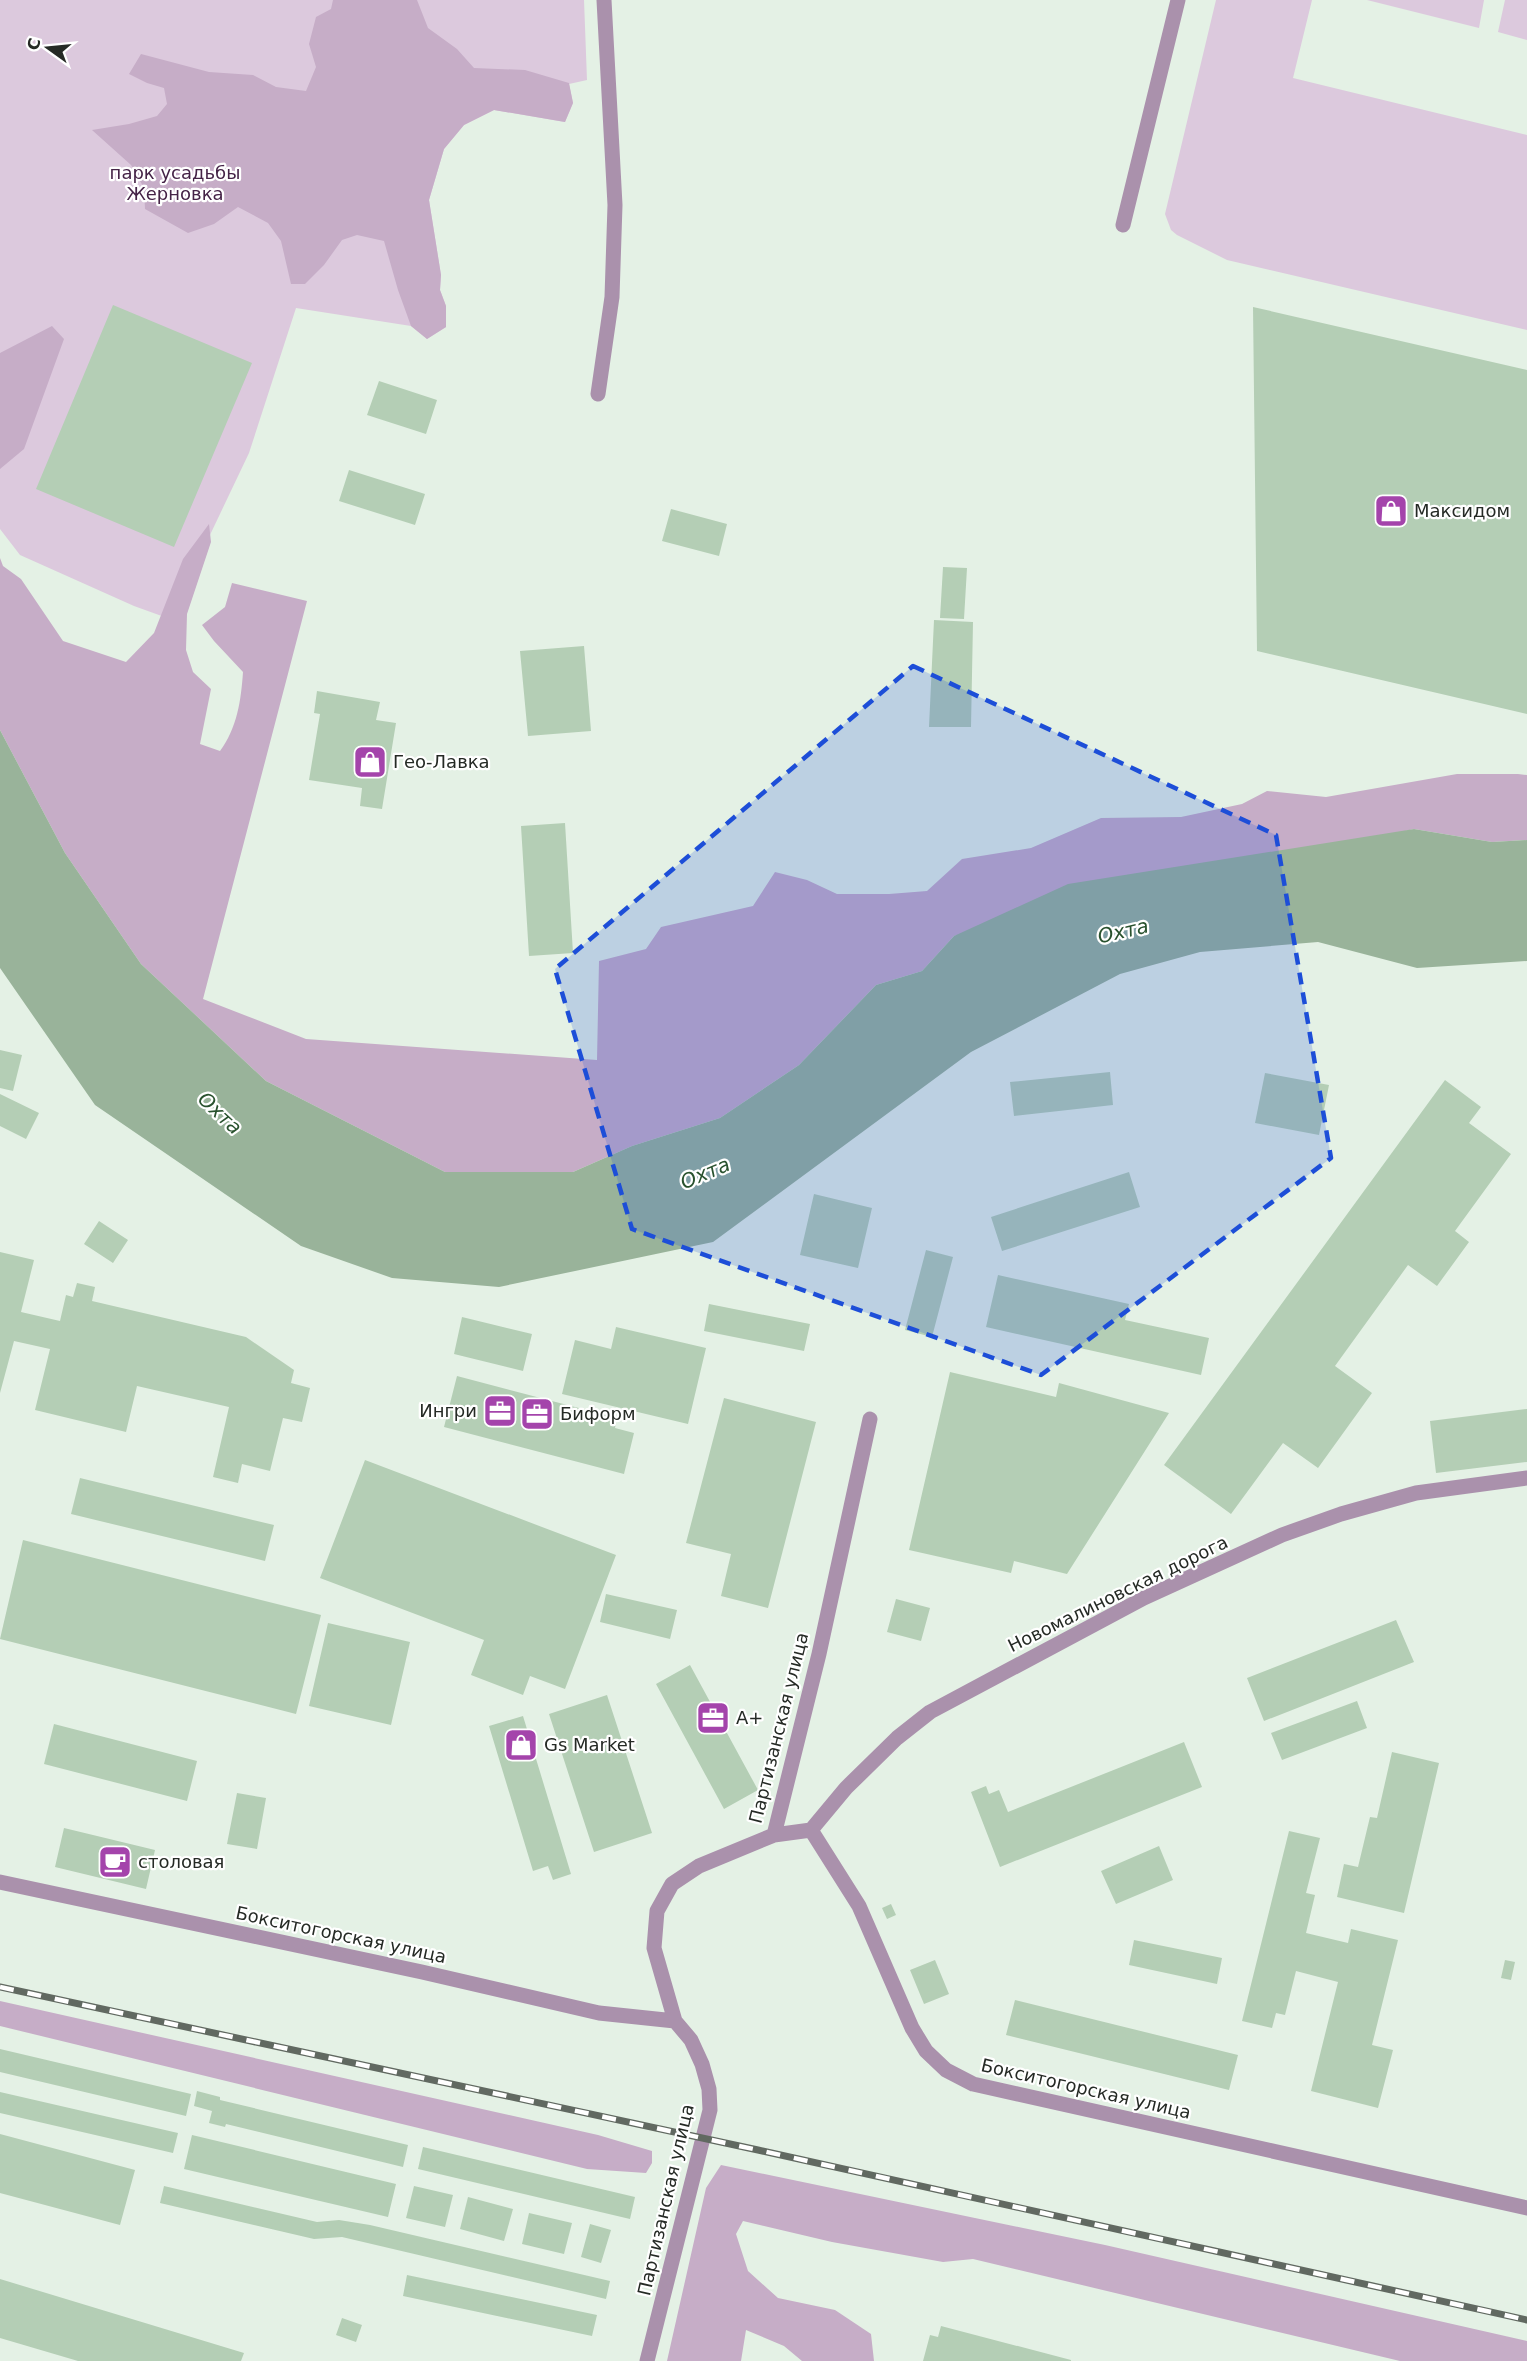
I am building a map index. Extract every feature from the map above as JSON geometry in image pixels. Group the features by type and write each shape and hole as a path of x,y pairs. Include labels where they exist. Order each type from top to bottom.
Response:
{"street":[{"path":"598,394 612,297 615,205 604,0"},
{"path":"1123,225 1178,0"},
{"name":"Партизанская улица","path":"647,2361 710,2110 710,2089 702,2064 691,2040 675,2021 654,1948 657,1911 672,1884 699,1866 774,1835 819,1654 870,1419"},
{"name":"Новомалиновская дорога","path":"811,1830 846,1788 897,1738 930,1712 1144,1598 1282,1535 1341,1514 1416,1493 1527,1478"},
{"path":"774,1835 811,1830"},
{"name":"Бокситогорская улица","path":"811,1830 859,1906 912,2028 926,2051 946,2070 973,2084 1527,2208"},
{"name":"Бокситогорская улица","path":"0,1882 422,1972 599,2013 675,2021"}],"highlighted area":[{"path":"913,666 1276,835 1331,1158 1041,1375 632,1229 555,969"}],"green space":[{"name":"парк усадьбы Жерновка","path":"0,0 584,0 587,80 569,84 573,103 565,122 494,110 464,125 444,149 429,200 441,275 440,290 446,306 446,327 427,339 411,326 296,308 249,453 170,619 134,606 20,555 0,529"},
{"path":"333,0 417,0 428,28 457,49 474,68 525,70 569,83 573,103 565,122 494,110 464,125 444,149 429,200 441,275 440,290 446,306 446,327 427,339 411,326 384,241 357,235 342,240 324,265 305,284 291,284 281,241 268,223 238,207 214,224 188,233 145,209 144,188 131,165 92,130 129,124 157,116 167,104 164,88 129,74 141,54 209,72 253,75 276,87 306,91 316,67 309,44 316,17 331,9"},
{"path":"1216,0 1312,0 1293,78 1527,135 1527,330 1227,260 1171,230 1165,214"},
{"path":"1367,0 1484,0 1479,28"},
{"path":"1505,0 1527,0 1527,40 1498,32"},
{"path":"52,326 64,339 24,449 0,469 0,353"},
{"path":"209,524 211,542 187,614 186,650 193,672 211,689 200,744 220,751 234,724 239,704 243,672 202,625 225,607 232,583 307,601 203,999 306,1039 597,1060 599,961 646,949 661,927 753,906 775,872 807,880 837,894 927,891 962,859 1031,848 1101,818 1181,817 1242,804 1267,791 1326,797 1457,774 1518,774 1527,775 1527,840 1492,842 1414,829 954,936 922,971 876,985 799,1065 720,1118 632,1146 573,1172 445,1172 266,1081 141,964 65,853 0,730 0,558 3,566 21,579 63,641 126,662 154,633 183,559"},
{"path":"0,2001 598,2135 652,2151 652,2163 646,2173 587,2169 0,2026"},
{"path":"721,2165 1105,2245 1527,2341 1527,2361 1400,2361 973,2259 943,2262 832,2242 743,2221 736,2234 748,2271 778,2298 835,2310 871,2334 874,2361 802,2361 784,2346 746,2330 741,2361 667,2361 706,2188"}],"water":[{"name":"Охта","path":"0,730 65,853 141,964 266,1081 445,1172 573,1172 632,1146 720,1118 799,1065 876,985 922,971 954,936 1068,884 1414,829 1492,842 1527,840 1527,961 1417,968 1318,942 1200,952 1120,974 971,1052 713,1242 499,1287 392,1278 301,1246 95,1105 0,968"}],"building":[{"path":"113,305 252,363 174,547 36,489"},
{"name":"Максидом","path":"1253,307 1527,370 1527,714 1257,651"},
{"path":"379,381 437,400 426,434 367,415"},
{"path":"349,470 425,494 415,525 339,501"},
{"path":"671,509 727,524 719,556 662,541"},
{"path":"943,567 967,568 964,619 940,618"},
{"path":"934,620 973,622 971,727 929,727"},
{"path":"584,646 591,731 528,736 520,651"},
{"path":"317,691 380,702 376,720 396,723 382,809 360,806 362,788 309,780 320,714 314,713"},
{"path":"565,823 573,953 529,956 521,826"},
{"path":"0,1050 22,1055 13,1091 0,1088"},
{"path":"1110,1072 1113,1105 1014,1116 1010,1082"},
{"path":"1265,1073 1329,1085 1319,1135 1255,1123"},
{"path":"1445,1080 1481,1107 1469,1123 1511,1154 1455,1231 1469,1242 1437,1286 1408,1265 1335,1366 1372,1393 1318,1468 1283,1443 1231,1514 1164,1465"},
{"path":"0,1094 39,1113 26,1139 0,1126"},
{"path":"1129,1172 1140,1207 1002,1251 991,1217"},
{"path":"814,1194 872,1208 858,1268 800,1255"},
{"path":"99,1221 128,1240 113,1263 84,1244"},
{"path":"926,1250 953,1257 932,1337 905,1330"},
{"path":"0,1252 34,1260 21,1312 60,1321 66,1295 73,1297 77,1283 95,1287 92,1301 246,1337 294,1370 291,1383 310,1388 302,1422 283,1418 270,1471 242,1464 238,1483 213,1477 229,1407 137,1386 126,1432 35,1410 50,1349 14,1341 0,1393"},
{"path":"998,1275 1129,1304 1125,1320 1209,1338 1201,1375 986,1327"},
{"path":"709,1304 810,1324 804,1351 704,1331"},
{"path":"462,1317 532,1334 523,1371 454,1354"},
{"path":"616,1327 706,1348 688,1424 562,1394 575,1340 611,1349"},
{"path":"950,1372 1056,1397 1059,1383 1169,1413 1067,1574 1014,1561 1011,1573 909,1550"},
{"path":"457,1376 617,1418 615,1428 634,1433 624,1474 444,1427"},
{"path":"724,1398 816,1422 768,1608 721,1596 731,1554 686,1543"},
{"path":"1527,1409 1527,1462 1436,1473 1430,1421"},
{"path":"365,1460 616,1555 565,1689 530,1676 523,1695 471,1675 484,1640 320,1578"},
{"path":"80,1478 274,1525 265,1561 71,1514"},
{"path":"23,1540 321,1615 296,1714 0,1639"},
{"path":"606,1594 677,1610 670,1639 600,1622"},
{"path":"896,1599 930,1608 921,1641 887,1632"},
{"path":"1396,1620 1414,1662 1264,1721 1247,1678"},
{"path":"328,1623 410,1642 391,1725 309,1706"},
{"path":"690,1665 758,1790 724,1809 656,1684"},
{"path":"607,1695 652,1833 594,1852 549,1714"},
{"path":"1357,1701 1367,1728 1282,1760 1271,1733"},
{"path":"523,1716 571,1874 553,1880 548,1866 533,1871 489,1726"},
{"path":"54,1724 197,1761 187,1801 44,1764"},
{"path":"1184,1742 1202,1787 1000,1867 971,1792 986,1786 989,1794 999,1790 1008,1812"},
{"path":"1392,1752 1439,1763 1404,1913 1337,1897 1344,1864 1358,1867 1370,1817 1377,1818"},
{"path":"237,1793 266,1798 257,1849 227,1844"},
{"path":"64,1828 155,1850 146,1889 55,1867"},
{"path":"1289,1831 1320,1838 1306,1893 1315,1895 1306,1933 1348,1943 1351,1929 1398,1940 1372,2045 1393,2050 1378,2108 1311,2091 1338,1982 1296,1971 1285,2015 1276,2013 1272,2028 1242,2021"},
{"path":"1159,1846 1173,1880 1116,1904 1101,1871"},
{"path":"891,1904 896,1915 887,1919 882,1908"},
{"path":"1134,1940 1222,1958 1217,1984 1129,1965"},
{"path":"935,1960 949,1994 924,2004 910,1970"},
{"path":"1505,1960 1515,1962 1511,1980 1501,1978"},
{"path":"1015,2000 1238,2055 1229,2090 1006,2035"},
{"path":"0,2049 191,2094 186,2116 0,2072"},
{"path":"197,2091 220,2097 220,2100 408,2145 403,2167 226,2124 225,2127 209,2123 212,2111 194,2106"},
{"path":"0,2092 178,2133 173,2153 0,2113"},
{"path":"0,2134 135,2170 120,2225 0,2193"},
{"path":"192,2135 396,2184 388,2217 184,2169"},
{"path":"423,2147 635,2197 630,2219 418,2169"},
{"path":"164,2186 317,2222 339,2220 370,2225 610,2281 606,2299 342,2237 314,2239 160,2203"},
{"path":"414,2186 453,2195 445,2227 406,2218"},
{"path":"468,2197 513,2209 504,2241 460,2229"},
{"path":"529,2213 572,2223 564,2254 522,2244"},
{"path":"590,2224 611,2230 601,2263 581,2257"},
{"path":"407,2275 597,2315 592,2336 403,2296"},
{"path":"0,2279 244,2353 241,2361 78,2361 0,2338"},
{"path":"342,2318 362,2325 356,2342 336,2335"},
{"path":"941,2326 1071,2361 923,2361 930,2335 938,2337"}],"railway":[{"path":"0,1987 758,2150 1527,2320"}],"place":[{"name":"Максидом","path":"1391,511"},
{"name":"Гео-Лавка","path":"370,762"},
{"name":"Ингри","path":"500,1411"},
{"name":"Биформ","path":"537,1414"},
{"name":"А+","path":"713,1718"},
{"name":"Gs Market","path":"521,1745"},
{"name":"столовая","path":"115,1862"}]}
